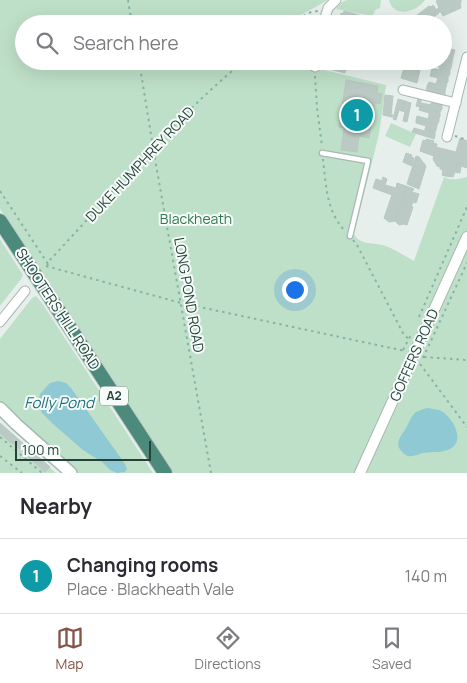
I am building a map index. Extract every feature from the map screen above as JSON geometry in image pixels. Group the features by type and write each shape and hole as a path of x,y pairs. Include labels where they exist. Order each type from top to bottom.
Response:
{"highway":[{"name":"SHOOTERS HILL ROAD","path":"0,221 165,473"}],"main road":[{"path":"0,408 71,473"}],"street":[{"path":"326,15 328,8 336,0"},
{"path":"448,135 467,57"},
{"path":"403,90 456,103"},
{"name":"GOFFERS ROAD","path":"360,473 467,237"},
{"path":"0,322 24,290"}],"lane":[{"path":"322,154 368,161 350,236"}],"path":[{"path":"128,0 130,15"},
{"path":"305,15 328,8"},
{"name":"LONG POND ROAD","path":"141,70 211,473"},
{"name":"DUKE HUMPHREY ROAD","path":"42,272 154,147 210,90 233,70"},
{"path":"448,135 467,140"},
{"path":"0,191 47,265 180,303 403,350 414,354"},
{"path":"418,321 467,207"},
{"path":"357,245 404,335 413,344 416,359 467,427"},
{"path":"467,263 424,357 467,360"},
{"path":"403,350 414,330"},
{"path":"0,437 42,473"},
{"path":"0,456 22,473"}],"green space":[{"name":"Blackheath","path":"0,0 328,0 301,15 15,15 15,70 324,70 386,85 379,134 354,234 360,240 386,246 414,261 444,177 458,179 467,177 467,473 173,473 0,209"},
{"path":"347,0 381,0 380,8 375,10 373,15 367,15 336,9 342,2"},
{"path":"389,0 425,0 416,8 400,12 395,10"},
{"path":"391,123 416,134 410,147 385,136"},
{"path":"0,239 23,275 0,306"},
{"path":"36,296 153,473 78,473 0,403 0,339 32,298"},
{"path":"0,423 56,473 0,473"}],"water":[{"name":"Folly Pond","path":"58,381 66,383 71,388 125,464 127,469 125,472 117,473 110,470 102,462 83,450 42,413 38,402 40,394 50,383"},
{"path":"427,408 439,410 448,416 457,432 456,443 446,451 407,456 400,449 399,440 414,414"}],"building":[{"path":"447,0 452,12 442,15 437,9 439,8 436,1"},
{"path":"447,0 461,0 461,8 452,12"},
{"path":"433,5 439,13 436,15 417,15 429,6"},
{"path":"344,11 359,15 341,15 341,13 343,14"},
{"path":"333,70 346,70 345,73"},
{"path":"403,70 420,70 417,83 401,78"},
{"path":"432,70 450,70 448,77 431,73"},
{"path":"431,73 448,77 448,82 437,81 438,78 430,76"},
{"path":"346,80 378,86 377,93 382,94 380,104 375,103 369,138 359,136 357,152 341,150 344,128 339,127"},
{"path":"437,81 447,83 445,91 427,86 429,82 436,84"},
{"path":"427,86 445,91 445,95 443,97 426,93"},
{"path":"385,95 393,96 392,117 383,115"},
{"path":"398,99 405,101 402,111 399,110 396,120 393,119"},
{"path":"418,99 421,100 421,103 442,105 442,109 440,112 416,106"},
{"path":"405,101 411,103 407,122 403,121 405,112 402,111"},
{"path":"420,107 440,112 440,117 429,116 429,113 419,110"},
{"path":"417,116 428,119 429,116 439,118 439,121 437,125 416,120"},
{"path":"416,120 437,125 435,132 425,129 426,126 416,123"},
{"path":"414,128 435,132 434,139 412,132"},
{"path":"460,138 467,141 467,168 461,166 460,173 455,172 453,177 442,175 443,170 437,166 433,159 434,156 420,151 423,140 426,141 426,139 434,141 433,143 437,144 436,147 456,152"},
{"path":"406,153 414,158 412,166 403,162"},
{"path":"416,156 426,166 419,189 407,184"},
{"path":"383,177 387,179 385,185 396,188 397,183 406,186 395,221 389,222 384,218 392,195 373,188 376,179 382,181"},
{"path":"406,186 414,189 412,192 419,194 416,203 413,202 411,207 401,203"},
{"path":"401,203 413,207 407,225 399,225 395,221"},
{"path":"0,423 50,467 45,472 12,444 0,433"}],"place":[{"name":"Changing rooms","path":"357,115"}]}
